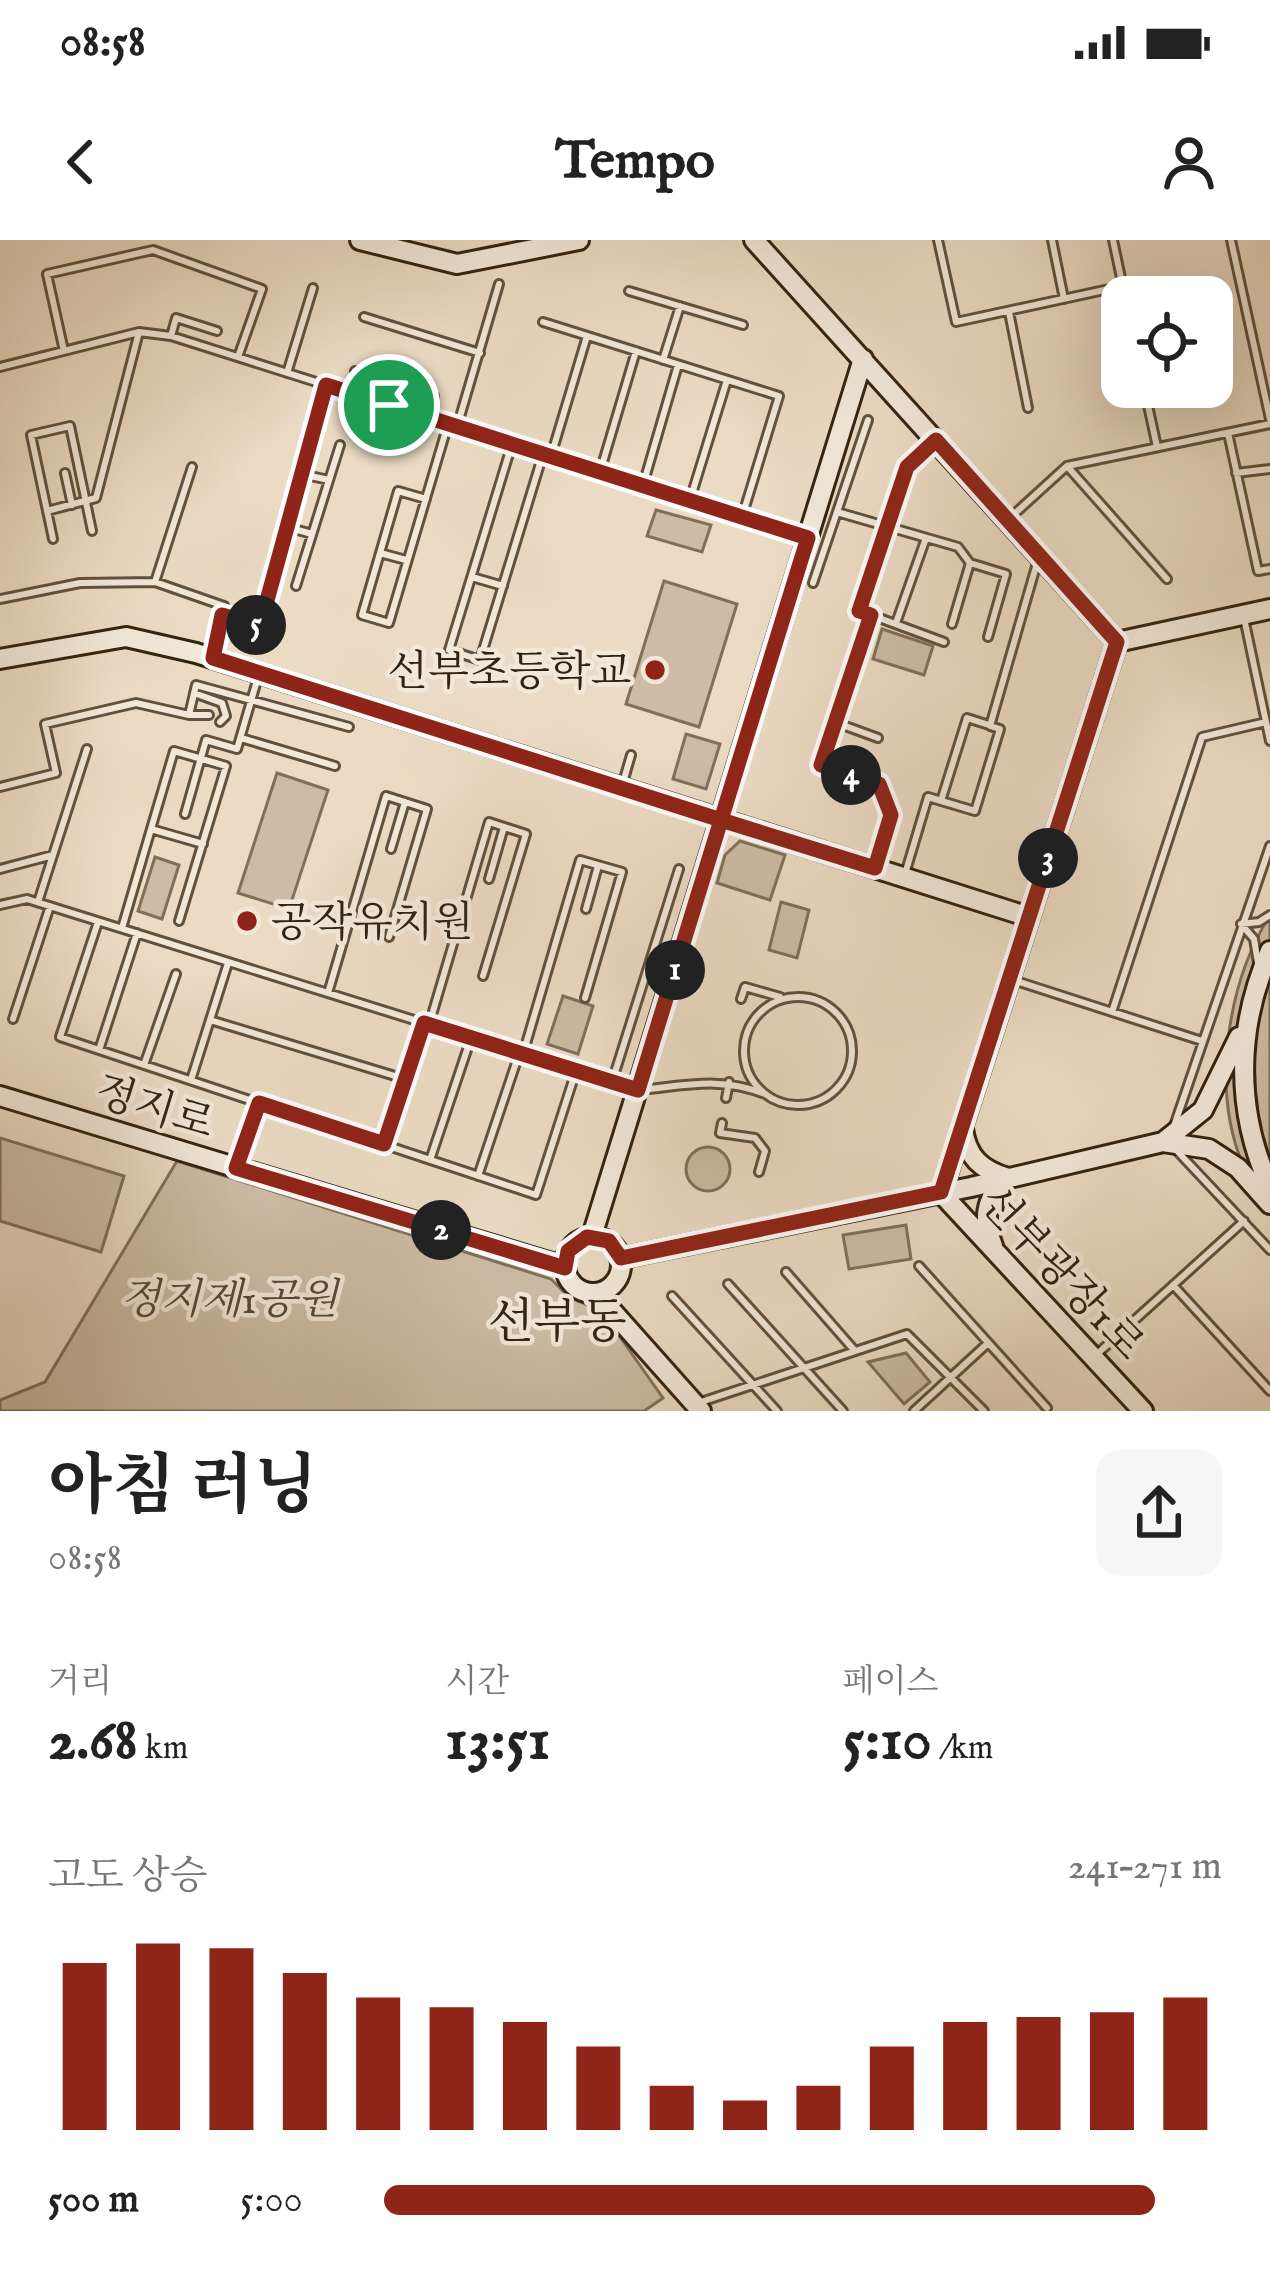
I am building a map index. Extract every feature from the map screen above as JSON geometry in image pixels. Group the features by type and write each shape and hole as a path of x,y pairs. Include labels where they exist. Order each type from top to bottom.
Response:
{"street":[{"path":"360,240 457,264 579,240"},
{"path":"754,240 1117,642 1270,609"},
{"path":"592,1236 863,358"},
{"path":"0,659 126,637 213,658 1029,917"},
{"name":"선부광장1로","path":"1117,642 941,1192 1138,1409"},
{"path":"1168,1140 1203,1110 1234,1054 1270,951"},
{"path":"1257,981 1245,1028 1242,1077 1248,1125 1270,1187"},
{"name":"정지로","path":"0,1096 175,1155 236,1168 565,1268"},
{"path":"962,1126 966,1149 988,1172 1008,1178"},
{"path":"621,1258 1168,1140 1209,1149 1238,1168 1270,1204"},
{"path":"995,1251 986,1228 987,1205 1008,1178"},
{"path":"596,1293 616,1282 621,1258 609,1241 592,1236 572,1246 565,1268 575,1287 596,1293 698,1408"}],"lane":[{"path":"938,240 956,322 1101,290"},
{"path":"1052,240 1064,298"},
{"path":"1113,240 1121,276"},
{"path":"1009,520 1066,466 1270,421 1231,240"},
{"path":"64,351 46,274 153,250 262,289 238,357"},
{"path":"457,427 499,284"},
{"path":"287,373 313,288"},
{"path":"629,292 742,325"},
{"path":"663,360 680,306"},
{"path":"1009,310 1028,408"},
{"path":"364,316 479,353"},
{"path":"171,336 176,318 217,331"},
{"path":"543,322 779,396 742,517"},
{"path":"47,511 96,499 139,332"},
{"path":"0,367 139,332 171,336 808,538"},
{"path":"512,444 449,650 480,660 587,336"},
{"path":"600,472 637,352"},
{"path":"643,485 678,364"},
{"path":"355,371 434,396"},
{"path":"690,500 727,380"},
{"path":"222,615 260,626 326,385"},
{"path":"1149,408 1157,447"},
{"path":"813,583 868,420"},
{"path":"426,499 398,491 362,615 389,623 407,561 426,499 448,424"},
{"path":"53,539 31,435 70,426 92,530"},
{"path":"1228,433 1258,571 1270,569"},
{"path":"936,440 907,467 859,611 944,642"},
{"path":"296,586 340,446"},
{"path":"1066,466 1167,579"},
{"path":"154,582 192,467"},
{"path":"1237,473 1270,469"},
{"path":"65,473 72,505"},
{"path":"302,473 329,480"},
{"path":"837,512 958,547 970,563 1006,574 988,637"},
{"path":"287,527 312,534"},
{"path":"896,623 926,538"},
{"path":"380,554 407,561"},
{"path":"990,726 1039,556"},
{"path":"952,624 970,563"},
{"path":"471,577 503,586"},
{"path":"0,599 80,583 154,582 224,606 213,658"},
{"path":"1244,614 1270,741"},
{"path":"871,615 821,765 879,784 891,815 875,868"},
{"path":"185,814 206,740 238,749 260,673"},
{"path":"189,715 196,685 349,727"},
{"path":"194,693 222,703 226,716 220,722"},
{"path":"844,696 856,702"},
{"path":"0,787 56,773 45,724 136,703 209,716"},
{"path":"904,878 928,797 941,801 975,811 1000,729 967,718 941,801"},
{"path":"835,722 878,738"},
{"path":"1112,1012 1202,737 1266,722"},
{"path":"241,738 335,766"},
{"path":"38,902 87,749"},
{"path":"122,928 174,751 226,766 179,921"},
{"path":"621,788 631,755"},
{"path":"328,993 386,796 427,808 389,937"},
{"path":"391,849 405,802"},
{"path":"384,1144 489,822 526,834 483,976"},
{"path":"489,879 504,827"},
{"path":"152,829 202,844"},
{"path":"1270,846 1168,1140 1270,1250"},
{"path":"0,869 53,855"},
{"path":"478,1176 580,860 622,872 584,998"},
{"path":"586,909 598,865"},
{"path":"612,1082 679,869"},
{"path":"0,905 27,899 38,902 638,1090 729,1082 780,1102 814,1103 829,1096 849,1070 852,1053 843,1021 817,1000 784,998 745,987 742,999"},
{"path":"13,1019 50,906"},
{"path":"1241,924 1270,915"},
{"path":"98,921 60,1037 536,1195 576,1071"},
{"path":"1241,924 1254,939 1257,981"},
{"path":"99,1050 137,933"},
{"path":"191,1080 228,962"},
{"path":"144,1065 176,974"},
{"path":"1009,979 1202,1041"},
{"path":"741,1085 745,1042 758,1015 784,998"},
{"path":"210,1020 406,1079"},
{"path":"430,1160 471,1038"},
{"path":"745,1042 748,1071 765,1094"},
{"path":"726,1098 729,1082"},
{"path":"236,1168 259,1103"},
{"path":"722,1123 720,1132 755,1138 765,1151 759,1172"},
{"path":"1093,1357 1244,1221"},
{"path":"919,1266 1047,1408"},
{"path":"785,1271 855,1352"},
{"path":"728,1284 844,1411"},
{"path":"1173,1285 1270,1391"},
{"path":"672,1296 777,1411"},
{"path":"698,1408 907,1334 984,1411"},
{"path":"914,1411 988,1343"}],"green space":[{"path":"656,510 711,525 702,552 647,536"},
{"path":"664,581 737,604 699,727 626,704"},
{"path":"882,629 933,646 924,675 873,659"},
{"path":"686,734 720,744 706,789 673,779"},
{"path":"277,773 328,790 289,909 238,893"},
{"path":"740,841 785,855 770,900 717,883 725,855"},
{"path":"155,857 179,865 162,919 138,911"},
{"path":"781,902 809,910 797,958 769,950"},
{"path":"1270,915 1270,1214 1233,1135 1226,1071 1228,1037 1243,972"},
{"path":"563,996 593,1006 578,1054 547,1044"},
{"path":"0,1138 124,1176 101,1252 0,1221"},
{"path":"708,1147 724,1153 730,1169 724,1185 708,1191 692,1185 686,1169 692,1153"},
{"name":"정지제1공원","path":"177,1161 551,1279 570,1298 601,1310 663,1398 644,1411 0,1411 0,1400 45,1382"},
{"path":"906,1225 911,1259 849,1269 843,1235"},
{"path":"906,1353 930,1382 904,1404 868,1362"}],"place":[{"name":"선부초등학교","path":"655,670"},
{"name":"공작유치원","path":"247,921"}],"district":[{"name":"선부동","path":"557,1320"}],"route":[{"path":"389,405 326,385 260,626 222,615 213,658 721,820 746,828 875,868 891,815 879,784 821,765 871,615 859,611 907,467 936,440 1117,642 941,1192 621,1258 609,1241 587,1237 568,1251 565,1268 236,1168 259,1103 384,1144 424,1023 638,1090 685,936 714,843 721,820 801,560 808,538 389,405"}]}
